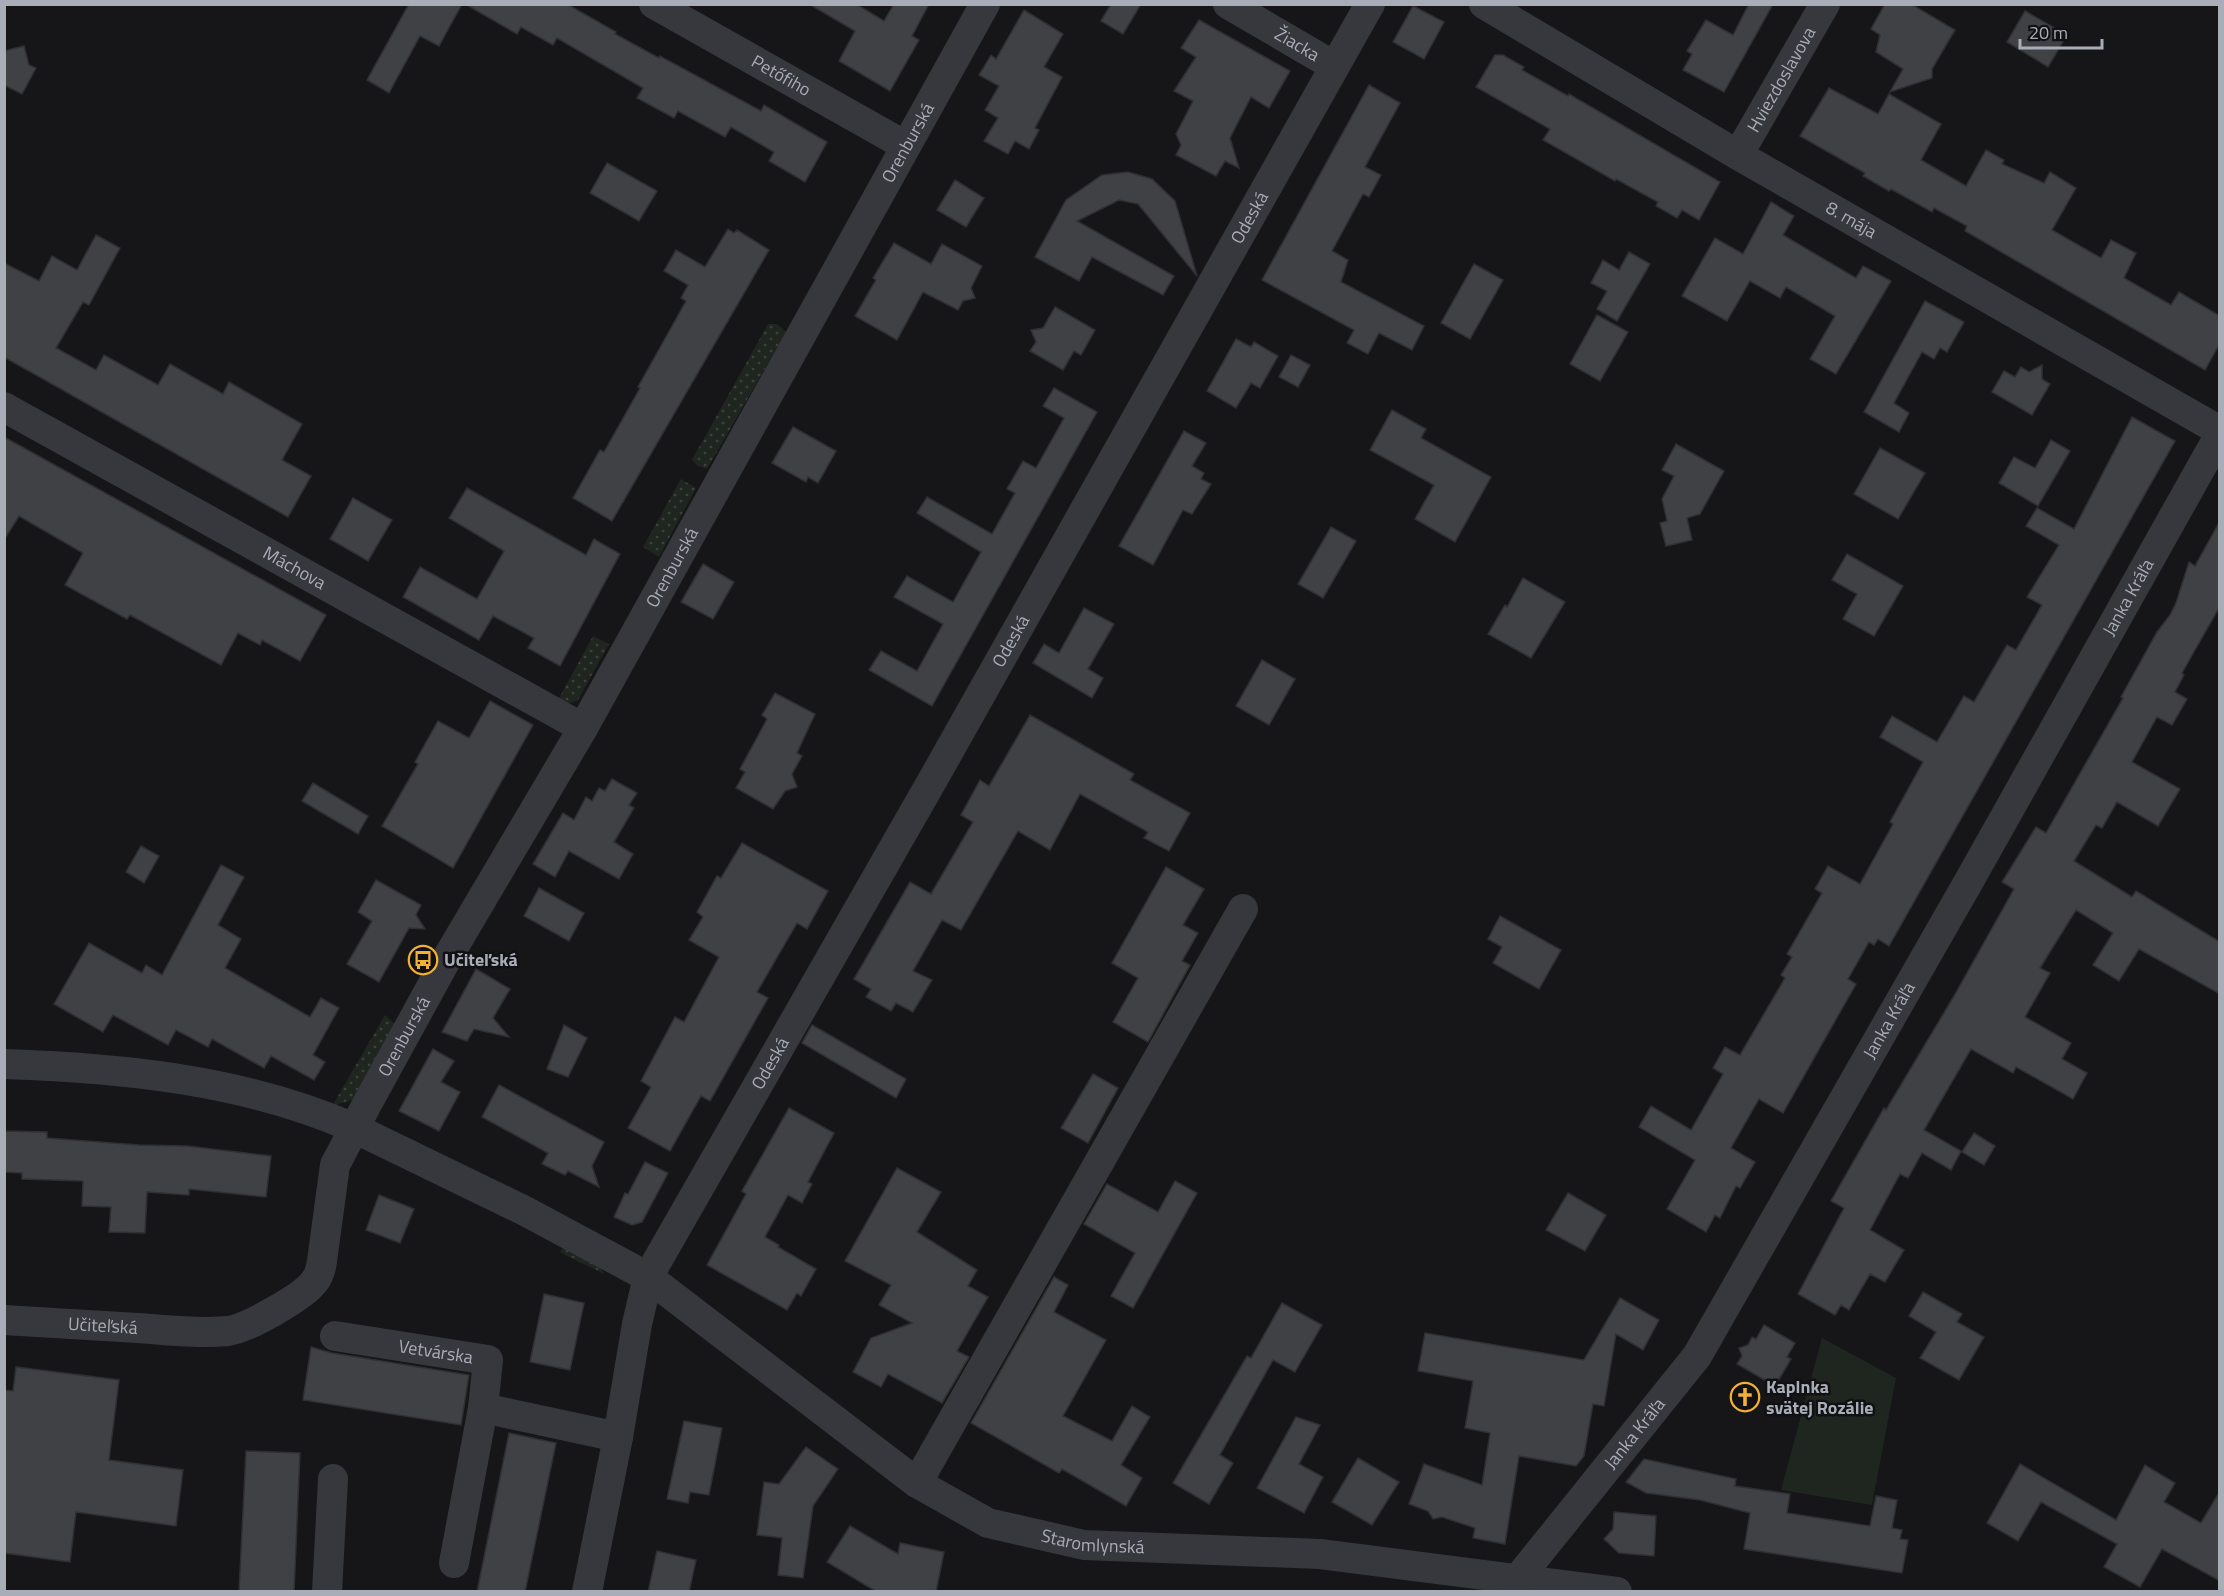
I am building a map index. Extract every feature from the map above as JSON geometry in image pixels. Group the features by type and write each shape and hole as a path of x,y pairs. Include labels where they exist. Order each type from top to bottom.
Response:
{"street":[{"name":"Petőfiho","path":"654,4 906,146"},
{"name":"Orenburská","path":"354,1128 446,960 583,729 985,4"},
{"name":"Odeská","path":"648,1276 932,781 1370,4"},
{"name":"8. mája","path":"1484,4 1738,155 2220,433"},
{"name":"Hviezdoslavova","path":"1738,155 1825,4"},
{"name":"Žiacka","path":"1235,6 1334,66"},
{"name":"Máchova","path":"4,407 583,729"},
{"name":"Janka Kráľa","path":"1515,1586 1697,1356 1969,881 2220,433"},
{"path":"917,1483 1243,909"},
{"path":"4,1064 65,1066 142,1073 249,1093 320,1115 354,1128 525,1211 648,1276 587,1592"},
{"name":"Učiteľská","path":"4,1320 208,1332 238,1329 267,1315 308,1289 320,1273 336,1165 354,1128"},
{"name":"Staromlynská","path":"648,1276 917,1483 988,1523 1084,1545 1320,1554 1515,1586 1617,1592"},
{"name":"Vetvárska","path":"335,1336 488,1360 483,1408 454,1563"},
{"path":"483,1408 618,1437"},
{"path":"327,1592 333,1479"}],"shaded area":[{"path":"768,324 777,324 786,332 707,469 698,466 692,460"},
{"path":"681,479 696,488 659,557 643,547"},
{"path":"593,636 609,644 578,700 568,704 558,700"},
{"path":"385,1015 395,1024 352,1100 336,1105 334,1103"},
{"path":"563,1248 600,1267 604,1274 563,1254 560,1251"},
{"path":"1822,1338 1896,1378 1872,1505 1781,1490"}],"building":[{"path":"409,4 462,4 439,46 420,36 389,93 367,80"},
{"path":"465,4 567,4 659,58 660,56 761,111 764,105 827,142 805,182 769,161 774,152 731,127 725,137 678,111 674,118 637,98 643,88 557,38 553,45 521,27 517,34"},
{"path":"809,4 856,4 884,21 894,4 929,4 912,36 919,40 890,91 839,61 855,31"},
{"path":"1111,4 1141,4 1123,34 1101,21"},
{"path":"1749,4 1773,4 1724,92 1683,70 1692,54 1687,51 1706,20 1733,35"},
{"path":"1885,4 1911,4 1955,30 1932,69 1932,78 1890,92 1903,69 1876,52 1880,35 1871,29"},
{"path":"1413,6 1444,22 1424,59 1393,42"},
{"path":"1024,10 1063,34 1044,67 1062,77 1035,128 1039,130 1029,149 1015,141 1008,154 984,141 998,118 985,110 999,86 979,75 991,55 996,59"},
{"path":"2025,11 2067,35 2048,67 2007,42"},
{"path":"1199,20 1290,71 1269,108 1251,97 1230,138 1239,168 1225,161 1216,176 1176,155 1181,145 1176,134 1193,101 1174,91 1196,57 1181,48"},
{"path":"24,46 29,65 36,68 22,94 4,85 4,51"},
{"path":"1495,55 1503,55 1524,67 1522,70 1568,96 1569,94 1720,182 1699,220 1682,210 1677,218 1656,206 1658,202 1616,179 1615,181 1543,140 1550,129 1476,87"},
{"path":"1369,85 1400,103 1365,167 1381,175 1369,197 1363,194 1332,251 1348,260 1341,282 1424,326 1412,350 1379,333 1368,354 1347,343 1354,330 1262,280"},
{"path":"1829,88 1878,114 1889,94 1941,124 1921,160 1966,186 1986,150 2004,160 2002,164 2044,183 2050,172 2076,188 2052,230 2101,258 2111,240 2136,253 2124,278 2171,305 2179,292 2220,316 2220,343 2205,370 1965,231 1967,226 1934,208 1932,212 1891,189 1889,191 1863,176 1865,173 1800,136"},
{"path":"607,163 657,191 639,221 590,193"},
{"path":"1128,172 1152,179 1175,201 1197,276 1138,204 1119,200 1077,221 1174,276 1163,295 1092,257 1079,281 1035,257 1066,200 1102,175"},
{"path":"955,180 984,198 966,227 937,210"},
{"path":"1771,202 1794,216 1783,235 1856,278 1863,266 1891,281 1836,374 1810,359 1835,316 1786,287 1780,298 1750,281 1727,321 1682,296 1715,238 1743,254"},
{"path":"728,229 734,233 737,230 769,250 612,521 573,498 600,450 604,452 686,301 681,298 688,285 664,271 676,250 705,267"},
{"path":"96,235 120,248 89,305 83,302 56,348 96,370 104,355 158,385 170,364 223,394 229,382 302,424 282,460 311,476 288,517 4,357 4,263 39,281 52,256 77,270"},
{"path":"894,243 931,264 942,244 982,266 971,288 975,298 963,301 958,310 923,292 897,340 855,316 876,280 873,278"},
{"path":"1629,252 1650,264 1617,321 1597,309 1607,291 1591,283 1603,260 1619,270"},
{"path":"1474,264 1503,280 1470,339 1441,323"},
{"path":"1925,301 1964,322 1947,352 1940,348 1934,359 1922,352 1894,403 1909,413 1899,432 1864,412"},
{"path":"1055,307 1095,330 1081,355 1074,351 1063,370 1030,351 1036,342 1031,330 1043,328"},
{"path":"1597,315 1628,332 1600,381 1570,364"},
{"path":"1236,339 1251,347 1254,342 1278,356 1260,388 1251,383 1236,408 1207,391"},
{"path":"1291,355 1310,365 1298,387 1279,377"},
{"path":"2042,365 2042,379 2050,384 2032,415 1992,392 2004,371 2015,377 2021,367 2029,372"},
{"path":"1054,388 1097,412 932,706 869,670 881,651 917,671 943,624 894,597 907,576 953,602 981,552 917,513 927,497 992,534 1015,493 1007,489 1023,461 1036,468 1064,418 1043,406"},
{"path":"1392,410 1426,429 1421,438 1491,477 1455,542 1415,519 1434,485 1370,450"},
{"path":"2132,417 2175,441 1889,946 1878,939 1874,945 1869,942 1848,979 1856,984 1783,1113 1759,1099 1731,1148 1755,1162 1740,1188 1736,1186 1720,1218 1715,1215 1706,1232 1667,1209 1695,1160 1639,1127 1651,1106 1691,1130 1723,1074 1713,1068 1725,1047 1740,1055 1785,978 1781,975 1792,957 1787,954 1822,893 1815,889 1828,866 1860,884 1893,824 1890,822 1923,762 1880,737 1892,716 1937,742 1964,696 1974,702 2007,645 2016,650 2042,605 2027,597 2059,545 2026,526 2037,508 2074,529"},
{"path":"793,427 836,451 818,483 808,477 806,482 772,463"},
{"path":"1184,431 1206,443 1192,466 1204,473 1201,479 1211,484 1192,514 1183,510 1153,565 1119,546"},
{"path":"4,437 326,615 300,661 262,640 260,645 238,633 221,665 130,615 127,619 65,585 83,553 19,516 4,540"},
{"path":"2051,440 2070,451 2038,506 1999,483 2014,457 2035,468"},
{"path":"1676,444 1724,471 1700,514 1687,518 1692,540 1666,546 1660,523 1667,521 1662,499 1674,476 1662,470"},
{"path":"1880,448 1925,473 1898,519 1854,494"},
{"path":"467,488 586,555 594,539 620,554 560,666 528,648 534,638 493,616 479,640 403,597 420,567 477,599 504,551 449,518"},
{"path":"353,498 392,520 368,561 330,539"},
{"path":"2220,521 2220,606 2182,673 2184,675 2175,692 2187,699 2172,725 2157,717 2132,762 2180,789 2158,826 2117,802 2102,828 2096,825 2074,861 2132,897 2136,891 2220,942 2220,994 2139,949 2119,981 2093,965 2113,933 2076,910 2040,968 2050,973 2025,1017 2071,1043 2062,1059 2087,1073 2073,1099 2016,1067 2013,1073 1971,1049 1924,1130 1961,1151 1951,1170 1922,1153 1908,1178 1900,1174 1870,1230 1904,1250 1885,1282 1870,1274 1849,1310 1841,1305 1835,1315 1798,1294 1844,1208 1831,1201 1884,1108 1886,1110 1954,996 2014,889 2002,882 2036,827 2046,833 2123,698 2121,697 2157,632 2170,615 2189,562 2195,566"},
{"path":"1331,527 1356,541 1323,598 1298,584"},
{"path":"1847,554 1903,586 1874,636 1843,619 1857,594 1832,580"},
{"path":"703,564 734,582 713,619 681,602"},
{"path":"1523,578 1565,602 1531,658 1488,634 1505,605 1507,607"},
{"path":"1084,608 1114,624 1088,669 1103,678 1092,698 1033,663 1044,644 1059,653"},
{"path":"1262,660 1295,679 1269,725 1236,706"},
{"path":"775,693 815,714 797,753 802,756 792,774 797,787 785,791 773,809 736,788 745,772 740,769 767,719 762,715"},
{"path":"490,701 533,725 453,868 382,826 418,764 415,762 438,721 469,738"},
{"path":"1030,715 1134,774 1130,780 1190,813 1169,851 1144,838 1148,832 1080,794 1050,850 1018,831 961,930 942,920 913,971 932,980 913,1012 896,1003 891,1011 866,997 871,989 854,979 910,882 931,894 973,822 961,815 980,780 989,786"},
{"path":"612,779 637,793 629,805 634,808 614,842 633,854 619,879 569,851 555,877 533,864 563,813 574,820 586,797 592,801 599,788 605,791"},
{"path":"313,783 368,816 358,834 302,801"},
{"path":"742,843 828,891 807,929 797,923 757,992 768,998 710,1101 701,1096 670,1151 628,1128 651,1087 641,1081 675,1017 684,1022 719,957 689,940 703,917 697,912 717,876 721,878"},
{"path":"141,846 159,856 144,883 126,872"},
{"path":"221,865 244,877 218,925 241,939 225,968 310,1017 321,998 339,1008 313,1055 325,1062 314,1080 271,1056 264,1068 212,1039 208,1047 176,1030 168,1045 113,1015 103,1032 54,1004 89,943 142,973 146,965 162,975"},
{"path":"1166,867 1204,889 1183,925 1198,933 1182,961 1190,965 1148,1042 1113,1022 1138,978 1112,963"},
{"path":"376,880 421,905 416,915 425,929 409,928 379,982 347,964 372,921 358,912"},
{"path":"539,888 584,913 569,941 524,916"},
{"path":"1500,916 1561,950 1539,989 1493,963 1502,947 1488,939"},
{"path":"476,969 510,989 493,1018 509,1037 474,1029 467,1041 442,1032"},
{"path":"564,1025 587,1038 568,1077 547,1069"},
{"path":"812,1025 906,1079 896,1098 802,1043"},
{"path":"433,1049 454,1061 441,1082 460,1092 439,1131 399,1111"},
{"path":"1093,1074 1118,1088 1088,1143 1061,1128"},
{"path":"499,1085 604,1142 592,1166 599,1187 568,1171 565,1175 542,1164 548,1153 482,1117"},
{"path":"789,1108 834,1133 808,1182 812,1184 802,1203 788,1195 765,1237 816,1269 801,1296 797,1293 787,1310 707,1265 746,1194 742,1191"},
{"path":"5,1131 47,1132 47,1138 187,1146 271,1156 266,1197 189,1189 189,1195 147,1192 145,1233 109,1232 111,1207 82,1206 83,1181 22,1179 22,1173 4,1172"},
{"path":"1974,1133 1995,1146 1984,1165 1962,1152"},
{"path":"645,1162 668,1173 642,1222 632,1225 614,1217 625,1193 628,1194"},
{"path":"897,1168 941,1192 917,1232 977,1270 968,1286 988,1297 957,1351 969,1357 942,1403 888,1374 881,1387 853,1372 871,1338 912,1323 879,1305 891,1285 845,1261"},
{"path":"1175,1181 1197,1193 1133,1308 1111,1296 1135,1253 1084,1224 1107,1184 1158,1212"},
{"path":"1568,1193 1606,1215 1585,1251 1546,1230"},
{"path":"379,1195 414,1209 400,1243 366,1230"},
{"path":"1054,1277 1068,1285 1054,1312 1106,1340 1063,1416 1112,1441 1132,1406 1150,1417 1121,1465 1142,1478 1126,1506 1062,1469 1059,1473 971,1423"},
{"path":"1923,1292 1962,1314 1957,1322 1984,1337 1959,1380 1920,1358 1936,1332 1909,1316"},
{"path":"544,1294 584,1303 570,1370 530,1362"},
{"path":"1620,1298 1659,1320 1643,1350 1616,1334 1604,1406 1593,1404 1584,1456 1576,1466 1519,1456 1505,1544 1473,1538 1475,1528 1442,1517 1433,1519 1428,1511 1409,1504 1424,1464 1482,1485 1490,1433 1465,1428 1473,1381 1418,1371 1425,1333 1584,1360"},
{"path":"1282,1303 1322,1325 1295,1372 1273,1360 1220,1455 1233,1463 1209,1504 1173,1483 1247,1356 1251,1358"},
{"path":"1764,1325 1795,1343 1787,1357 1791,1359 1775,1386 1737,1364 1742,1356 1739,1348 1748,1345 1752,1337 1756,1339"},
{"path":"311,1347 332,1353 469,1375 461,1425 303,1400"},
{"path":"16,1367 119,1380 109,1460 183,1470 176,1526 76,1512 70,1562 4,1553 4,1390 13,1391"},
{"path":"1296,1417 1320,1425 1299,1464 1323,1477 1304,1513 1257,1488"},
{"path":"684,1421 722,1428 709,1495 690,1492 688,1503 667,1499"},
{"path":"509,1433 556,1443 525,1592 477,1592"},
{"path":"806,1447 838,1469 813,1506 803,1578 778,1575 782,1538 757,1535 764,1482 779,1484"},
{"path":"246,1451 300,1453 294,1592 239,1592"},
{"path":"1358,1458 1399,1482 1372,1525 1332,1502"},
{"path":"1644,1459 1736,1479 1735,1486 1790,1494 1787,1513 1870,1526 1876,1496 1897,1500 1892,1528 1902,1530 1900,1539 1908,1540 1902,1573 1744,1549 1750,1513 1700,1500 1646,1493 1626,1482"},
{"path":"2020,1464 2116,1520 2145,1465 2175,1483 2164,1502 2201,1523 2220,1491 2220,1581 2162,1549 2140,1587 2104,1567 2117,1544 2041,1502 2018,1541 1987,1523"},
{"path":"1614,1512 1656,1516 1654,1556 1619,1553 1604,1539 1613,1529"},
{"path":"850,1526 898,1554 900,1543 944,1552 936,1592 877,1592 827,1562"},
{"path":"657,1551 696,1560 689,1592 648,1592"}],"place":[{"name":"Učiteľská","path":"423,960"},
{"name":"Kaplnka svätej Rozálie","path":"1745,1397"}]}
